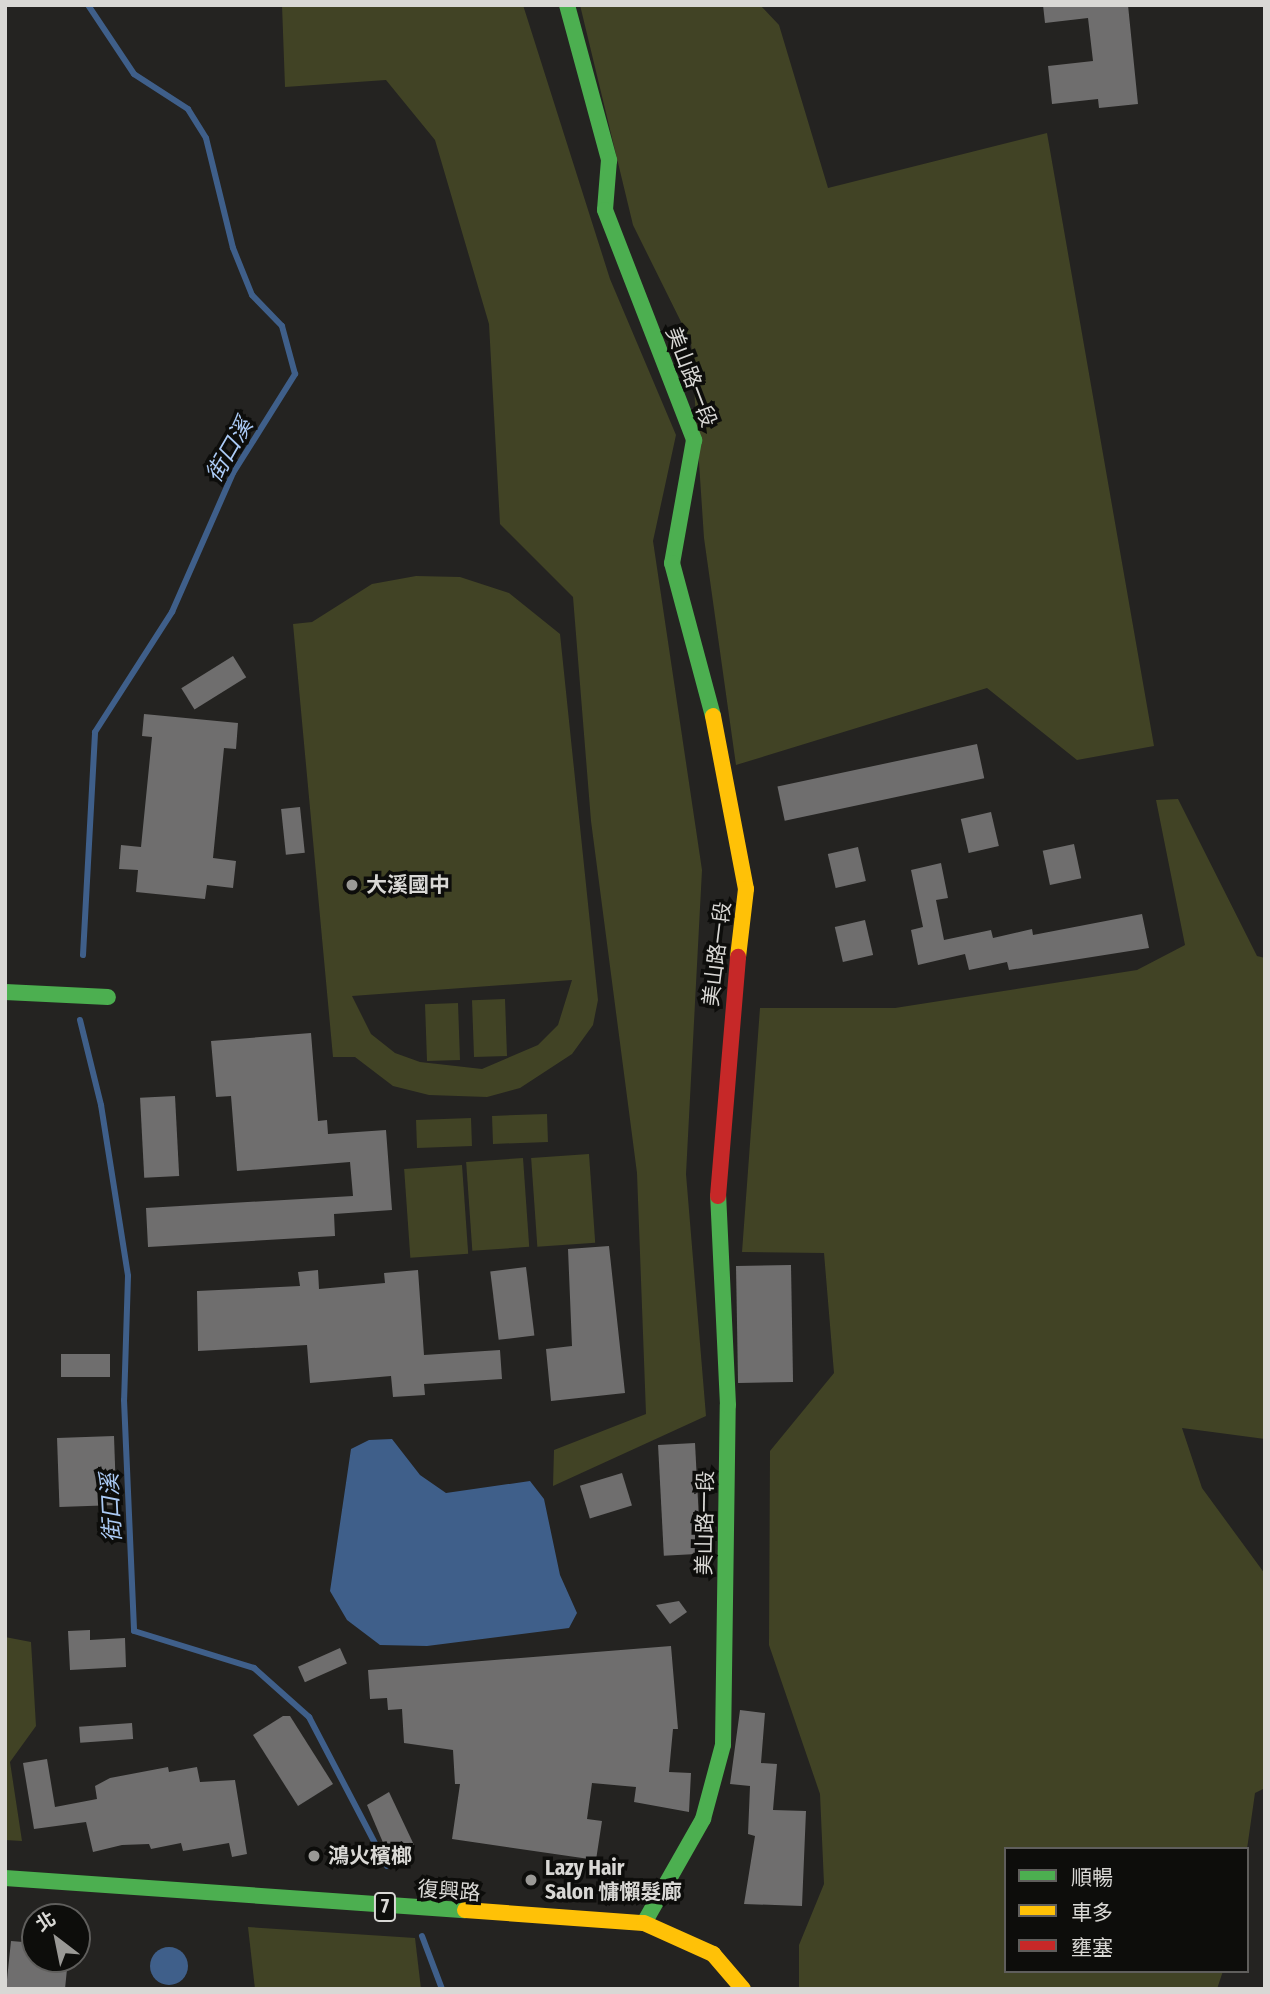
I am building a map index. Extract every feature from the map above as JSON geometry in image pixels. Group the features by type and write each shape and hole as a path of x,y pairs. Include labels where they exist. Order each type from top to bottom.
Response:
{"street":[{"name":"美山路一段","path":"567,5 609,160 605,210 694,440 672,563 715,722 746,889 726,1050 718,1206 728,1405 723,1745 703,1819 644,1923"},
{"path":"5,992 108,997"},
{"name":"復興路","path":"5,1878 644,1923 713,1954 743,1989"}],"green space":[{"path":"282,5 523,5 610,279 676,435 653,541 702,870 686,1174 706,1416 553,1486 554,1450 646,1414 637,1173 591,821 573,597 500,524 489,324 435,140 386,80 285,87"},
{"path":"580,5 760,5 779,25 828,188 1047,133 1154,746 1077,760 987,688 736,765 704,538 691,342 633,225"},
{"path":"416,576 460,577 509,593 560,634 598,1000 593,1025 572,1054 520,1088 487,1097 429,1095 393,1086 355,1057 333,1057 293,624 312,622 372,584","holes":["572,980 558,1025 538,1045 482,1069 420,1062 395,1053 371,1034 352,996"]},
{"path":"1178,799 1257,956 1265,958 1265,1439 1182,1428 1202,1488 1265,1574 1265,1788 1255,1793 1247,1847 1004,1847 1004,1973 1222,1973 1217,1989 799,1989 799,1945 824,1884 820,1794 769,1645 770,1451 834,1373 824,1253 742,1252 760,1008 895,1008 1137,970 1185,945 1156,800"},
{"path":"505,999 507,1056 474,1057 472,1000"},
{"path":"458,1003 460,1060 427,1061 425,1004"},
{"path":"547,1114 548,1142 493,1144 492,1116"},
{"path":"471,1118 472,1146 417,1148 416,1120"},
{"path":"589,1154 595,1243 537,1247 531,1158"},
{"path":"523,1158 529,1247 472,1251 466,1162"},
{"path":"462,1165 468,1254 410,1258 404,1169"},
{"path":"5,1637 31,1642 36,1726 10,1762 22,1841 5,1840"},
{"path":"248,1927 415,1938 421,1989 255,1989"}],"water":[{"path":"392,1439 420,1475 446,1493 530,1481 544,1499 560,1575 577,1613 569,1628 427,1646 380,1645 347,1620 330,1591 351,1449 369,1440"},
{"path":"169,1947 182,1953 188,1966 182,1979 169,1985 156,1979 150,1966 156,1953"}],"building":[{"path":"1043,5 1128,5 1138,104 1099,108 1098,99 1052,104 1048,66 1093,61 1088,18 1045,23"},
{"path":"233,656 246,677 195,710 181,688"},
{"path":"144,714 238,723 236,749 224,748 213,858 236,861 233,888 207,885 205,899 136,892 138,870 119,869 121,845 141,847 152,737 142,736"},
{"path":"977,744 984,778 785,821 777,786"},
{"path":"300,807 305,853 286,855 281,809"},
{"path":"991,812 999,846 969,853 961,819"},
{"path":"1074,844 1081,878 1050,885 1043,851"},
{"path":"858,847 866,881 836,888 828,854"},
{"path":"941,863 948,898 936,900 944,940 991,930 993,938 1032,929 1033,935 1142,914 1149,948 1009,970 1007,962 969,970 965,954 918,965 911,930 923,927 911,870"},
{"path":"865,920 873,955 843,962 835,927"},
{"path":"311,1033 318,1121 327,1120 328,1134 386,1130 392,1210 334,1214 335,1236 148,1247 146,1208 353,1196 350,1162 237,1171 231,1096 216,1097 211,1041"},
{"path":"175,1096 179,1176 144,1178 140,1098"},
{"path":"609,1246 625,1393 551,1401 546,1349 572,1346 568,1249"},
{"path":"791,1265 793,1382 738,1383 736,1266"},
{"path":"526,1267 534,1335 499,1340 490,1271"},
{"path":"318,1270 319,1289 385,1283 384,1273 418,1270 424,1355 500,1350 502,1379 424,1384 425,1395 393,1397 391,1376 310,1383 307,1345 198,1351 197,1291 300,1286 298,1272"},
{"path":"61,1354 110,1354 110,1377 61,1377"},
{"path":"114,1436 116,1505 59,1507 57,1438"},
{"path":"695,1443 701,1554 664,1556 658,1445"},
{"path":"622,1473 632,1506 590,1518 580,1486"},
{"path":"679,1601 687,1612 670,1624 656,1605"},
{"path":"90,1630 90,1640 125,1638 126,1667 70,1670 68,1631"},
{"path":"671,1646 678,1729 673,1729 669,1772 691,1773 689,1812 634,1802 636,1787 592,1783 587,1819 602,1821 596,1860 452,1839 460,1784 455,1784 453,1750 404,1743 402,1709 388,1710 387,1698 370,1699 368,1670"},
{"path":"340,1648 347,1664 305,1682 298,1667"},
{"path":"740,1710 765,1713 761,1763 777,1764 773,1810 806,1811 802,1906 744,1904 755,1836 748,1834 750,1786 730,1784"},
{"path":"283,1716 290,1716 333,1784 298,1806 253,1735"},
{"path":"132,1723 133,1739 80,1743 79,1727"},
{"path":"47,1759 55,1807 97,1799 95,1786 110,1778 168,1767 169,1772 197,1767 200,1782 235,1780 247,1854 232,1857 229,1843 183,1851 181,1843 151,1849 149,1844 122,1845 93,1852 86,1822 34,1829 23,1763"},
{"path":"389,1792 414,1845 390,1859 367,1805"},
{"path":"11,1941 21,1942 21,1973 67,1973 65,1989 6,1989"}],"waterway":[{"name":"街口溪","path":"83,955 95,732 172,612 233,473 295,374 282,326 252,295 233,248 206,138 188,109 134,74 88,5"},
{"name":"街口溪","path":"80,1020 101,1105 128,1276 124,1400 134,1631 254,1668 309,1717 387,1866"},
{"name":"街口溪","path":"422,1936 442,1989"}],"traffic: fast":[{"path":"567,5 609,160 605,210 694,440 672,563 713,716"},
{"path":"5,992 108,997"},
{"path":"644,1923 703,1819 723,1745 728,1405 718,1196"},
{"path":"5,1878 465,1910"}],"traffic: slow":[{"path":"713,716 746,889 738,957"},
{"path":"465,1910 644,1923 713,1954 743,1989"}],"traffic: jam":[{"path":"718,1196 738,957"}],"place":[{"name":"大溪國中","path":"352,885"},
{"name":"鴻火檳榔","path":"314,1856"},
{"name":"Lazy Hair Salon 慵懶髮廊","path":"531,1880"}]}
